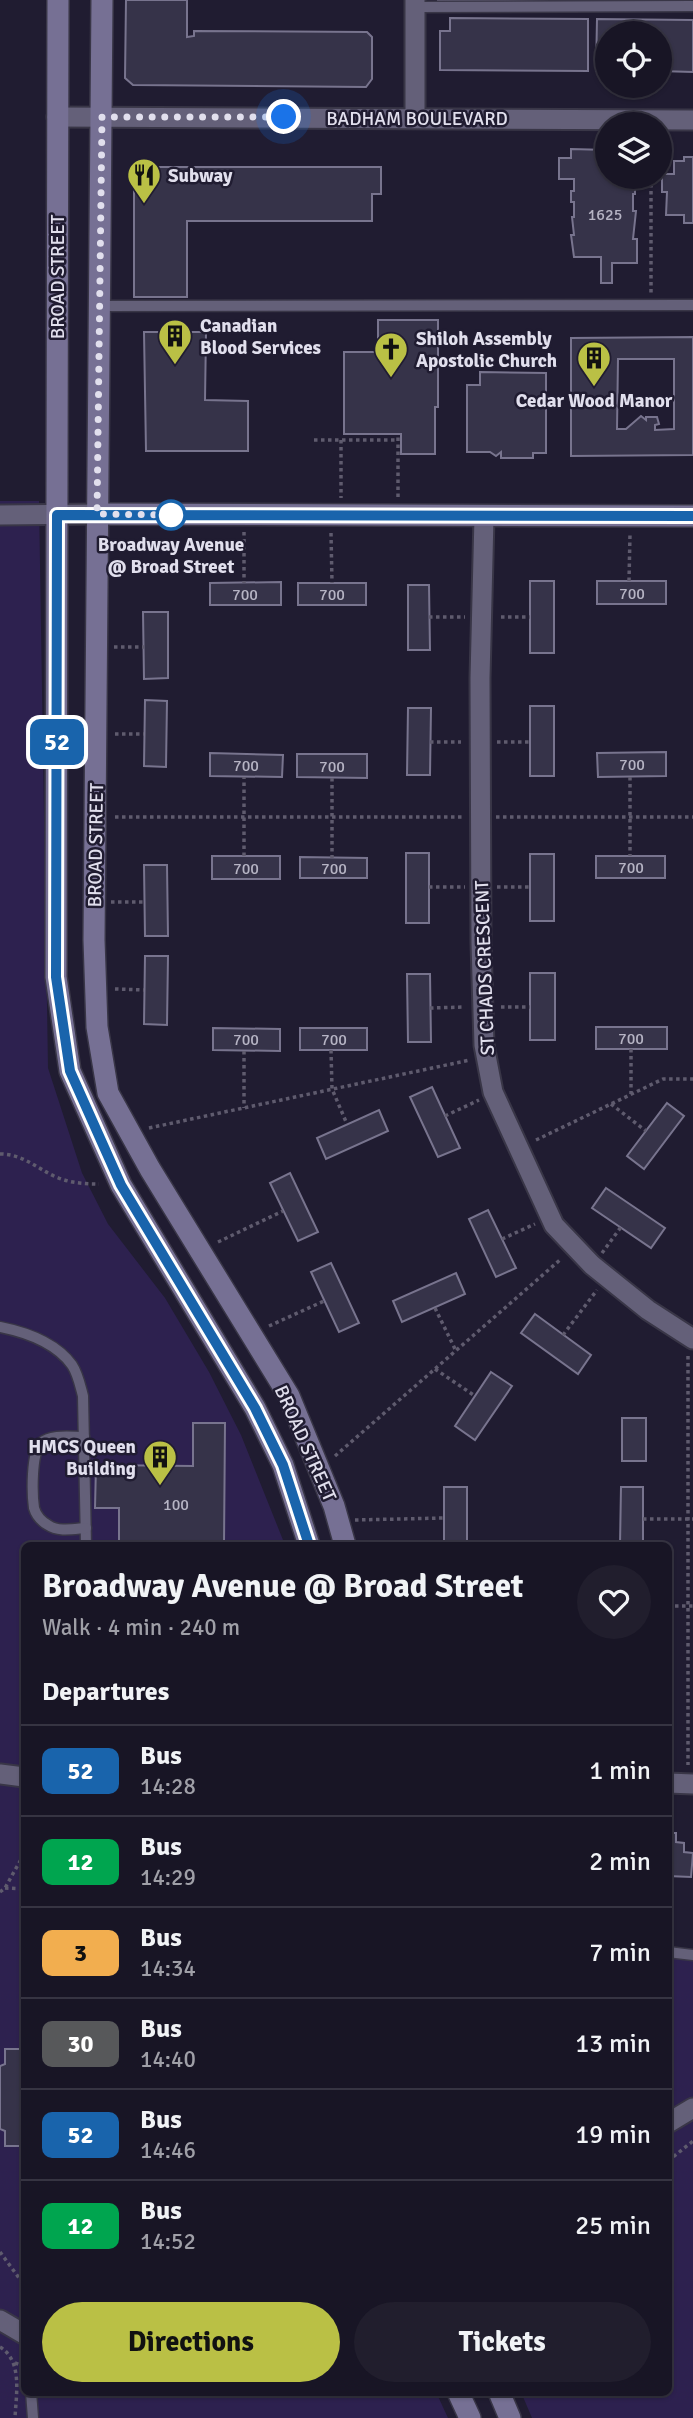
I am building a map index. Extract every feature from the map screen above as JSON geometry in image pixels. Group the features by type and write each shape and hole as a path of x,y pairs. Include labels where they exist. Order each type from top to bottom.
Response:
{"main road":[{"name":"BROAD STREET","path":"58,0 56,977 70,1071 121,1185 255,1408 283,1465 308,1542"},
{"name":"BROAD STREET","path":"102,0 94,901 97,1027 108,1093 289,1396 317,1464 342,1536"},
{"path":"97,514 693,516"},
{"path":"460,2396 470,2418"},
{"path":"501,2396 510,2418"}],"street":[{"path":"415,3 415,117"},
{"name":"BADHAM BOULEVARD","path":"57,117 693,120"},
{"path":"0,515 97,514"},
{"name":"ST CHADS CRESCENT","path":"484,517 481,943 486,1056 493,1093 554,1225 599,1271 648,1310 690,1338"},
{"path":"0,1774 21,1777"},
{"path":"672,2121 693,2108"},
{"path":"0,2320 21,2332"}],"lane":[{"path":"415,3 693,6"},
{"path":"100,306 693,305"},
{"path":"0,1327 41,1340 58,1351 72,1365 79,1380 83,1396 86,1542"},
{"path":"84,1437 50,1438 42,1442 33,1458 34,1509 39,1518 56,1529 86,1528"},
{"path":"672,1952 693,1955"},
{"path":"31,2396 33,2418"}],"path":[{"path":"650,189 651,305"},
{"path":"398,434 398,516"},
{"path":"314,440 398,440"},
{"path":"332,583 341,440"},
{"path":"244,515 244,583"},
{"path":"629,581 630,516"},
{"path":"96,647 144,647"},
{"path":"96,734 144,734"},
{"path":"244,777 244,856"},
{"path":"630,777 630,856"},
{"path":"332,778 332,858"},
{"path":"95,817 693,817"},
{"path":"94,901 144,902"},
{"path":"95,989 144,990"},
{"path":"631,1049 631,1094"},
{"path":"331,1050 332,1089 347,1124"},
{"path":"244,1051 244,1108"},
{"path":"130,1132 486,1056"},
{"path":"518,1149 663,1079 693,1079"},
{"path":"445,1116 493,1093"},
{"path":"611,1104 646,1131"},
{"path":"0,1154 13,1154 36,1164 55,1177 81,1184 121,1185"},
{"path":"200,1250 283,1211"},
{"path":"502,1239 550,1217"},
{"path":"563,1335 621,1227"},
{"path":"317,1464 337,1455 574,1247"},
{"path":"251,1334 324,1301"},
{"path":"435,1308 456,1351"},
{"path":"683,1784 690,1606 690,1338"},
{"path":"435,1369 475,1396"},
{"path":"342,1536 359,1518 444,1518"},
{"path":"643,1519 690,1519"},
{"path":"672,1606 690,1606"},
{"path":"0,1892 21,1859"},
{"path":"5,1888 21,1889"},
{"path":"672,2158 693,2141"},
{"path":"0,2252 21,2279"},
{"path":"0,2347 6,2350 15,2363 15,2418"},
{"path":"15,2363 21,2365"}],"shaded area":[{"path":"0,501 39,501 48,1068 82,1173 108,1224 165,1298 209,1372 241,1435 284,1542 21,1542 21,2396 438,2396 448,2418 0,2418"},
{"path":"672,1952 693,1955 693,2418 532,2418 523,2396 672,2396"}],"building":[{"path":"126,0 187,0 187,37 194,36 194,31 367,32 372,37 372,79 366,87 133,85 125,78"},
{"path":"438,0 589,0 589,4 438,4"},
{"path":"693,0 693,1 593,1"},
{"path":"450,18 588,19 588,71 440,70 440,31 450,31"},
{"path":"693,20 693,72 672,71 672,21 597,21"},
{"path":"571,149 595,150 595,189 635,189 633,239 637,239 637,263 612,263 612,283 601,283 601,257 574,257 571,235 574,235 574,202 571,202 571,191 574,191 574,179 559,179 559,158 571,158"},
{"path":"684,157 693,157 693,223 684,223 684,215 666,215 667,192 662,192 662,189 672,189 674,161 684,161"},
{"path":"134,167 381,167 381,194 372,194 372,221 187,221 187,297 134,297"},
{"name":"Shiloh Assembly Apostolic Church","path":"378,320 438,320 435,454 401,454 401,434 344,434 344,352 378,352"},
{"name":"Canadian Blood Services","path":"144,332 206,332 205,400 248,401 248,451 146,451"},
{"name":"Cedar Wood Manor","path":"693,337 693,455 571,456 571,338","holes":["618,359 674,359 674,429 655,430 655,425 659,424 657,417 646,417 646,420 641,416 626,429 617,429"]},
{"path":"480,372 546,373 546,453 533,453 533,458 501,458 501,452 496,456 490,452 467,452 467,385 480,385"},
{"path":"530,581 554,581 554,653 530,653"},
{"path":"597,581 666,581 666,604 597,604"},
{"path":"281,582 281,605 210,605 210,583"},
{"path":"298,583 366,583 366,605 298,605"},
{"path":"408,585 429,585 430,650 408,650"},
{"path":"143,612 168,612 168,678 144,679"},
{"path":"145,700 167,701 166,767 144,766"},
{"path":"530,706 554,706 554,776 530,776"},
{"path":"408,708 431,708 430,775 407,775"},
{"path":"666,752 666,776 598,777 597,753"},
{"path":"210,753 283,755 282,777 210,776"},
{"path":"297,754 367,754 367,778 297,777"},
{"path":"406,853 429,853 429,923 406,923"},
{"path":"530,854 554,854 554,921 530,921"},
{"path":"212,856 280,856 280,879 212,879"},
{"path":"596,856 665,856 665,878 596,878"},
{"path":"300,857 367,858 367,878 300,878"},
{"path":"144,865 167,865 168,936 145,936"},
{"path":"145,956 168,956 167,1025 144,1024"},
{"path":"530,973 555,973 555,1040 530,1040"},
{"path":"407,974 430,974 431,1042 408,1042"},
{"path":"596,1027 667,1027 667,1049 596,1049"},
{"path":"213,1028 280,1029 280,1051 213,1050"},
{"path":"300,1028 367,1028 367,1050 300,1050"},
{"path":"432,1087 460,1148 438,1157 410,1097"},
{"path":"667,1103 684,1116 644,1169 627,1156"},
{"path":"379,1110 388,1131 326,1159 317,1138"},
{"path":"290,1173 318,1232 298,1241 270,1183"},
{"path":"606,1188 665,1228 651,1248 592,1208"},
{"path":"488,1210 516,1268 496,1277 469,1219"},
{"path":"331,1263 359,1323 339,1332 311,1272"},
{"path":"456,1273 465,1294 402,1322 393,1301"},
{"path":"535,1314 591,1355 578,1374 521,1333"},
{"path":"491,1372 512,1386 475,1440 455,1426"},
{"path":"622,1418 646,1418 646,1461 622,1461"},
{"name":"HMCS Queen Building","path":"193,1423 225,1423 224,1542 119,1542 119,1508 95,1508 96,1465 193,1466"},
{"path":"444,1487 467,1487 467,1542 444,1542"},
{"path":"621,1487 643,1487 643,1542 620,1542"},
{"path":"672,1833 676,1833 676,1842 684,1843 684,1852 693,1853 691,1877 672,1876"},
{"path":"5,2049 21,2049 21,2146 5,2146 5,2131 0,2129 0,2066 5,2064"}],"bus line":[{"name":"52","path":"308,1542 283,1465 255,1408 121,1185 70,1071 56,977 57,515 693,516"}],"place":[{"name":"Subway","path":"144,205"},
{"name":"Canadian Blood Services","path":"175,366"},
{"name":"Shiloh Assembly Apostolic Church","path":"391,379"},
{"name":"Cedar Wood Manor","path":"594,388"},
{"name":"Broadway Avenue @ Broad Street","path":"171,515"},
{"name":"HMCS Queen Building","path":"160,1487"}],"route":[{"path":"171,515 175,515 97,514 102,117 284,117"}]}
